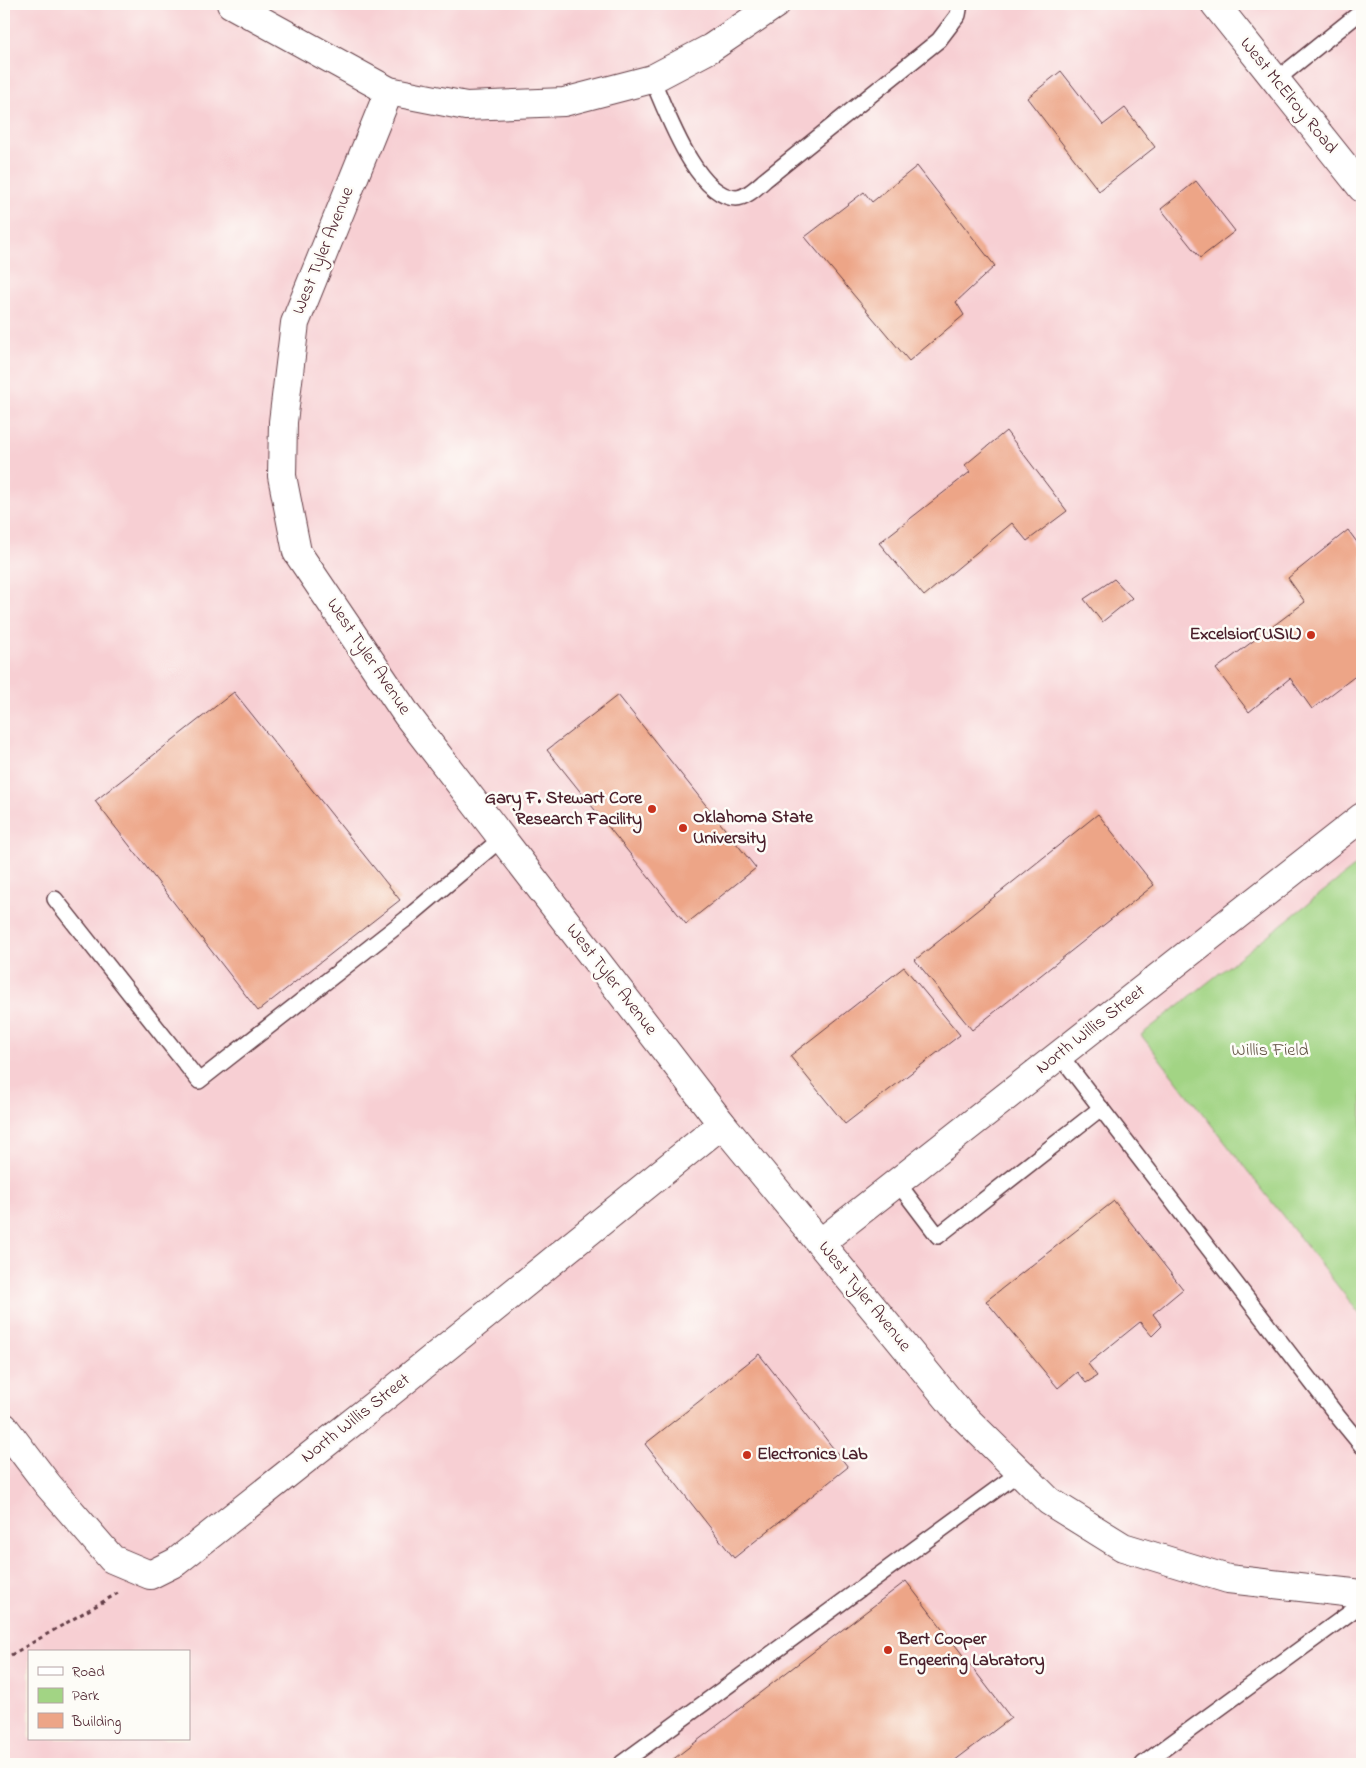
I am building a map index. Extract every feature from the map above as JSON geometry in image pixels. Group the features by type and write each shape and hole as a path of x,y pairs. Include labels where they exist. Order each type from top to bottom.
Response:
{"street":[{"path":"230,4 389,91 466,106 564,102 652,79 711,48 776,4"},
{"name":"West McElroy Road","path":"1214,4 1362,188"},
{"name":"West Tyler Avenue","path":"389,91 295,323 282,422 282,476 297,552 408,715 722,1124 958,1411 1049,1501 1124,1547 1228,1579 1362,1594"},
{"name":"North Willis Street","path":"820,1243 1362,817"},
{"name":"North Willis Street","path":"150,1575 176,1562 385,1397 722,1124"},
{"path":"4,1427 48,1485 112,1559 150,1575"}],"lane":[{"path":"652,79 680,142 696,169 708,184 725,196 738,198 750,192 939,40 958,15 960,4"},
{"path":"1276,80 1362,11"},
{"path":"55,899 199,1081 406,919 502,838"},
{"path":"1060,1055 1362,1446"},
{"path":"897,1182 938,1236 1101,1108"},
{"path":"624,1764 622,1763 1020,1472"},
{"path":"1143,1764 1362,1604"}],"path":[{"path":"4,1659 150,1575"}],"shaded area":[{"name":"Oklahoma State University","path":"4,4 1362,4 1362,1764 4,1764"}],"green space":[{"name":"Willis Field","path":"1362,861 1362,1317 1141,1035"}],"building":[{"path":"1061,71 1103,125 1125,108 1155,147 1099,191 1027,98"},
{"path":"917,166 995,266 956,302 964,315 909,361 805,237 864,192 872,202"},
{"path":"1196,181 1235,231 1200,258 1161,209"},
{"path":"1006,431 1067,511 1027,541 1012,523 924,596 879,543 970,472 965,465"},
{"name":"Excelsior(USIL)","path":"1348,530 1362,549 1362,671 1312,709 1290,678 1249,712 1216,669 1305,602 1288,578"},
{"path":"1114,579 1132,598 1102,622 1084,599"},
{"path":"234,692 400,900 258,1011 95,801"},
{"name":"Gary F. Stewart Core Research Facility","path":"618,695 756,868 686,924 547,750"},
{"path":"1098,814 1154,885 972,1030 915,960"},
{"path":"904,967 960,1035 845,1124 790,1056"},
{"path":"1114,1201 1183,1289 1153,1314 1162,1326 1152,1336 1140,1322 1088,1364 1097,1376 1086,1383 1077,1372 1058,1388 986,1301"},
{"name":"Electronics Lab","path":"759,1354 848,1467 734,1558 645,1444"},
{"name":"Bert Cooper Engeering Labratory","path":"906,1581 1011,1718 950,1764 667,1764"}],"place":[{"name":"Excelsior(USIL)","path":"1311,635"},
{"name":"Gary F. Stewart Core Research Facility","path":"652,809"},
{"name":"Oklahoma State University","path":"683,828"},
{"name":"Electronics Lab","path":"747,1455"},
{"name":"Bert Cooper Engeering Labratory","path":"888,1650"}]}
